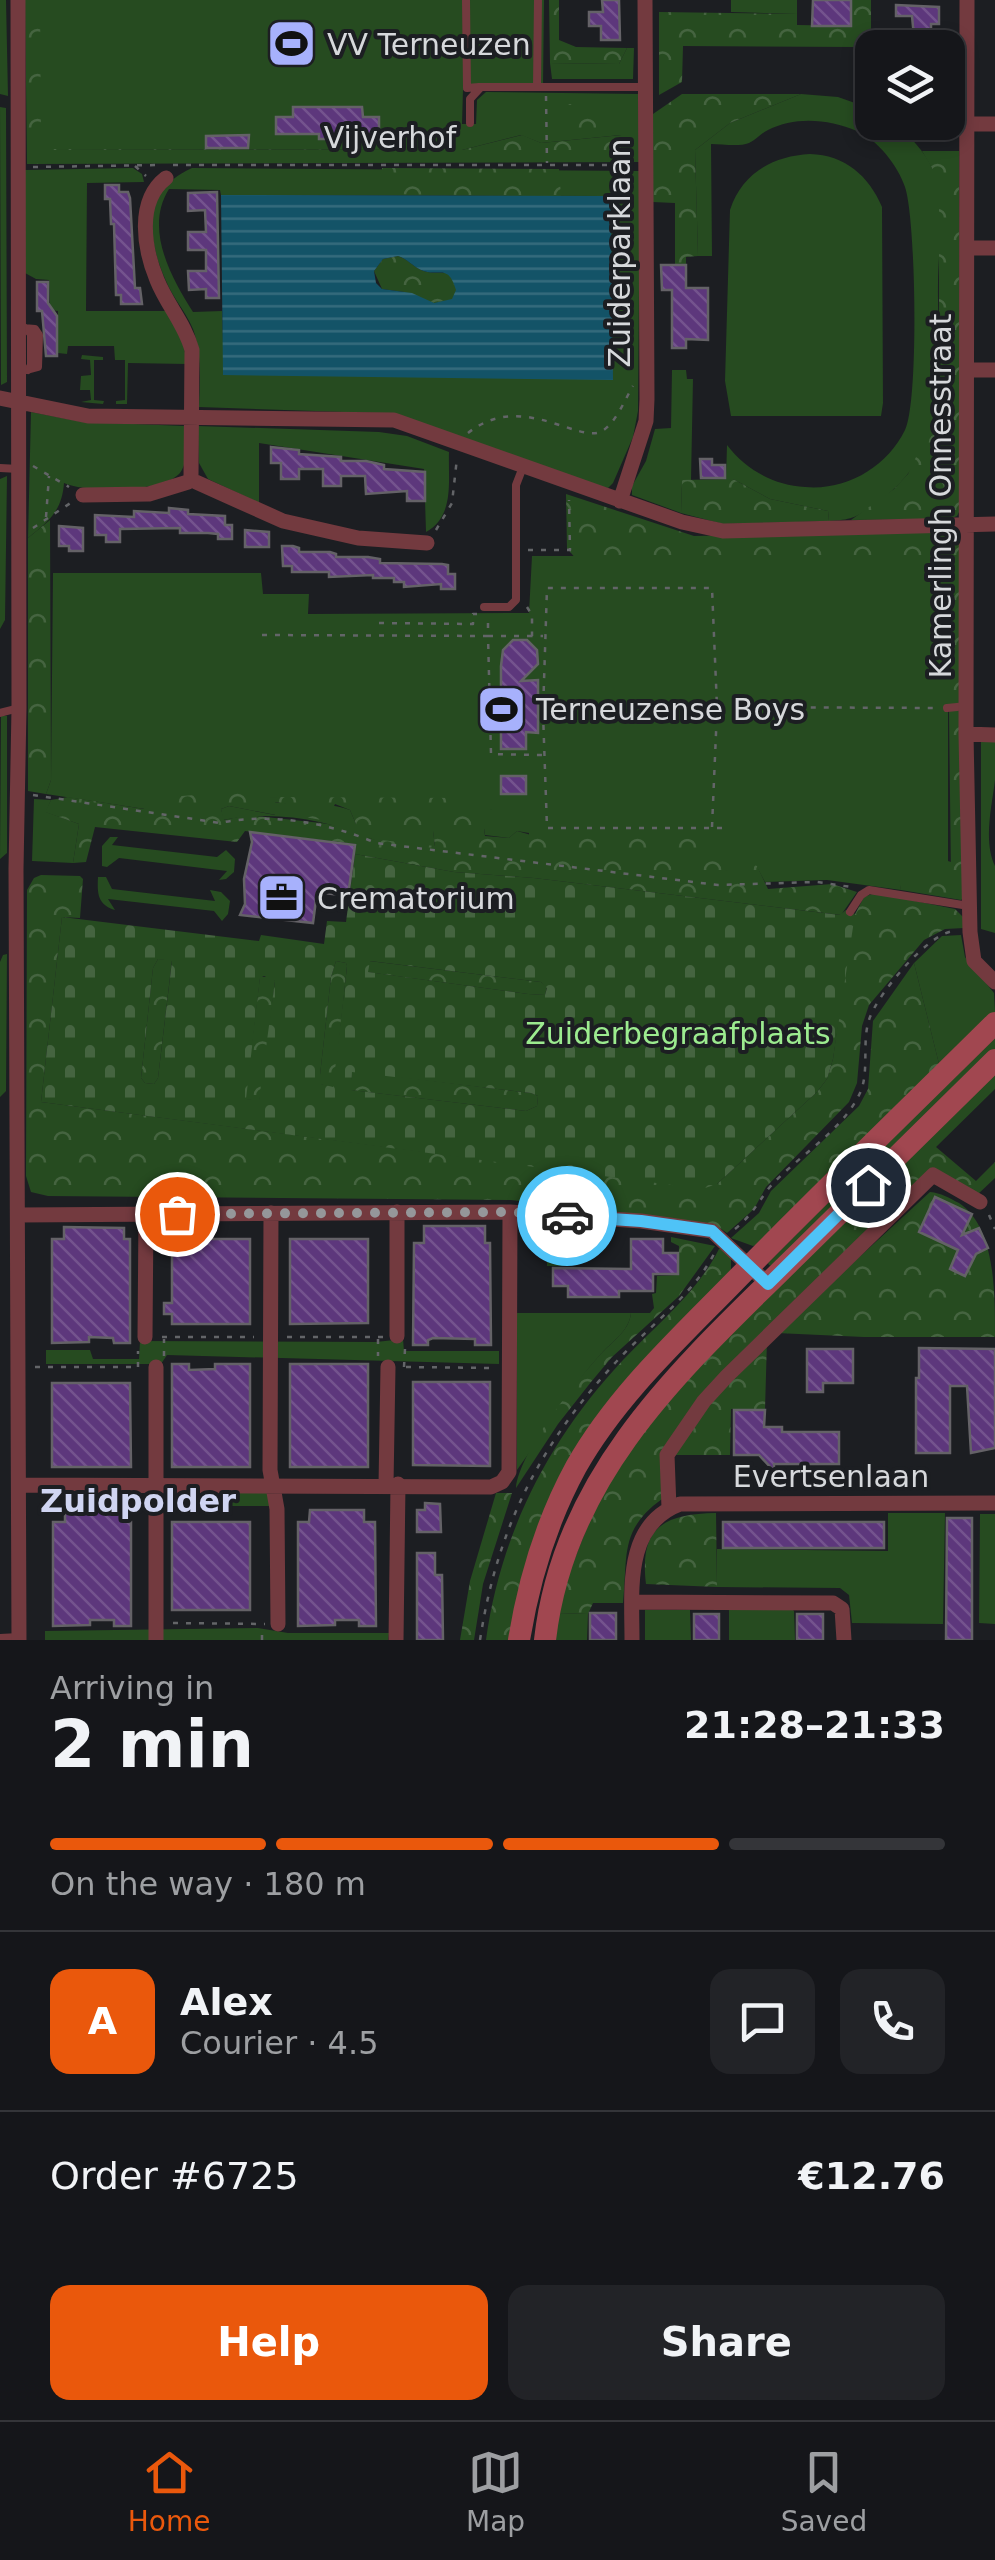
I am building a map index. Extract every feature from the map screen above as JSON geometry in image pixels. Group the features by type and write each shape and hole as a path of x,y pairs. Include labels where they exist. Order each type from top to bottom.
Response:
{"main road":[{"path":"519,1640 527,1590 545,1531 576,1467 607,1420 656,1361 995,1024"},
{"path":"546,1640 550,1600 597,1480 677,1374 995,1060"}],"street":[{"path":"12,1638 19,1484 17,944 8,868 17,792 18,402 23,370 18,0"},
{"name":"Zuiderparklaan","path":"620,501 646,421 645,0"},
{"name":"Kamerlingh Onnesstraat","path":"967,0 969,906 974,961 995,982"},
{"path":"968,124 995,124"},
{"path":"166,178 144,178 145,218 156,279 187,331 192,350 192,480"},
{"path":"968,248 995,248"},
{"path":"968,370 995,370"},
{"path":"0,398 88,416 394,420 682,522 723,531 995,524"},
{"path":"82,495 148,494 192,480 282,521 358,538 427,544"},
{"path":"0,641 19,643"},
{"path":"966,734 995,736"},
{"path":"0,948 17,944"},
{"path":"0,1112 17,1109"},
{"path":"632,1640 638,1541 649,1522 669,1508 668,1456 704,1400 932,1175 980,1202"},
{"path":"397,1212 397,1336"},
{"path":"19,1484 491,1486 502,1482 509,1472 510,1212"},
{"path":"18,1215 510,1212 641,1221 712,1231 768,1284"},
{"path":"270,1624 278,1509 270,1470 271,1213"},
{"path":"145,1336 146,1214"},
{"path":"0,1283 18,1282"},
{"path":"388,1367 396,1640"},
{"path":"156,1368 156,1632"},
{"name":"Evertsenlaan","path":"669,1508 680,1504 995,1503"},
{"path":"0,1556 18,1556"},
{"path":"632,1602 833,1603 842,1609 844,1640"}],"lane":[{"path":"466,0 467,88 644,87"},
{"path":"538,0 541,87"},
{"path":"470,123 470,99 481,87"},
{"path":"0,468 19,463"},
{"path":"487,609 509,606 516,600 516,485 522,467"},
{"path":"947,708 967,706"},
{"path":"0,712 19,708"},
{"path":"850,912 860,895 869,890 969,906"}],"path":[{"path":"541,87 548,165"},
{"name":"Vijverhof","path":"19,167 144,178 646,165"},
{"path":"427,544 452,503 454,466 461,444 479,424 499,417 538,417 593,435 604,430 636,380 647,378"},
{"path":"19,463 50,476 82,495 46,519 50,476"},
{"path":"526,553 570,550 569,483"},
{"path":"712,828 717,708 712,588 547,588 547,828 712,828 722,828"},
{"path":"526,606 532,615 532,636"},
{"path":"379,624 473,624 473,614 487,609 491,754 544,755"},
{"path":"262,636 545,636"},
{"path":"717,708 947,708"},
{"path":"17,792 220,823 244,818 304,823 358,834 376,842 718,885 817,882 869,890"},
{"path":"480,1640 504,1536 536,1469 583,1400 691,1287 725,1240 754,1214 769,1189 846,1114 861,1092 869,1018 890,988 937,936 949,931 970,932"},
{"path":"145,1336 397,1336"},
{"path":"18,1367 156,1368"},
{"path":"388,1367 510,1368"},
{"path":"156,1632 270,1624"},
{"path":"262,1640 270,1624"}],"green space":[{"path":"0,0 6,0 8,96 0,94"},
{"path":"25,0 40,0 41,149 462,150 522,135 541,143 622,135 628,150 640,150 640,162 27,164"},
{"name":"VV Terneuzen","path":"40,0 544,0 543,87 463,90 462,124 476,124 477,100 486,92 638,94 640,150 628,150 621,135 541,143 521,135 462,150 40,149"},
{"path":"549,0 559,0 559,40 576,47 627,48 619,64 550,63"},
{"path":"731,0 797,0 797,14 731,12"},
{"path":"851,0 871,0 871,30 855,30 855,47 683,46 682,82 659,95 659,12 797,14 797,25 850,26"},
{"path":"627,48 634,48 633,79 552,79 550,63 619,64"},
{"path":"682,94 801,94 730,123 695,150 698,256 686,257 686,265 675,265 675,203 653,202 653,114"},
{"path":"801,94 838,97 855,103 855,131 824,122 801,121 765,131 745,144 711,144 712,256 698,256 695,150 730,123"},
{"path":"565,104 596,105 596,133 564,132"},
{"path":"0,107 6,108 7,382 1,385"},
{"path":"871,140 912,140 930,163 937,183 940,227 936,400 921,454 905,477 863,512 829,521 828,511 770,499 733,479 726,480 727,445 752,469 772,479 794,486 820,487 864,474 888,455 905,430 912,385 912,235 905,187 880,147"},
{"path":"922,151 959,151 960,510 950,519 851,520 908,474 934,419 939,363 939,199 932,168"},
{"path":"810,154 834,158 854,169 882,207 881,416 731,416 725,381 730,210 742,186 761,169 784,158"},
{"path":"133,168 142,174 144,182 87,183 86,311 168,311 182,336 187,364 128,363 127,404 116,404 125,400 125,360 115,360 114,346 68,346 67,354 58,353 58,311 50,310 49,280 25,273 25,170"},
{"path":"192,168 640,171 638,411 633,437 613,483 603,487 404,417 199,407 196,338 166,281 152,232 157,202 176,177","holes":["169,189 220,190 221,195 611,196 224,375 222,311 193,312 163,252 159,220"]},
{"path":"382,168 559,169 561,196 382,194"},
{"path":"398,256 421,270 450,277 456,290 452,299 434,303 412,293 382,289 374,271 383,259"},
{"path":"82,355 103,357 94,360 94,400 104,401 103,404 81,402 91,400 90,390 80,390 81,376 91,375 90,360 81,359"},
{"path":"672,370 686,370 687,379 693,379 691,480 682,481 681,513 632,495 655,429 671,428"},
{"path":"31,412 83,422 185,426 185,463 171,480 142,488 106,490 64,483 53,515 28,538"},
{"path":"198,426 407,436 449,452 446,507 442,517 426,532 424,469 259,443 259,503 208,479 199,463"},
{"path":"7,476 5,620 0,629 0,479"},
{"path":"733,479 770,499 828,511 829,521 723,524 681,513 682,480"},
{"path":"566,494 694,536 955,531 961,537 963,703 945,705 944,560 576,559 567,548"},
{"path":"50,520 51,780 46,794 28,791 28,538"},
{"name":"Terneuzense Boys","path":"532,556 948,556 951,875 899,875 901,890 827,880 765,882 758,869 726,871 529,854 529,833 517,831 509,838 485,835 492,810 211,794 179,798 145,809 46,794 51,780 53,573 261,573 263,594 309,594 308,614 529,613"},
{"path":"949,711 962,711 961,900 901,890 898,875 951,875"},
{"path":"1,716 7,716 7,853 0,859"},
{"path":"981,740 995,740 989,835 995,866 995,933 981,929"},
{"path":"253,792 266,797 465,798 492,810 492,827 484,829 485,836 509,838 517,831 545,839 612,841 630,834 650,840 679,837 709,843 726,871 742,862 757,866 768,889 832,884 857,892 841,915 454,872 355,854 355,844 245,831 237,842 95,827 86,862 73,863 79,824 45,812 51,800 68,797 144,809 148,800","holes":["275,802 298,806 299,816 327,821 335,804 350,810 356,824 372,835 385,827 433,831 435,846 372,839 352,828 321,823 247,815 224,820 221,809 229,806 276,815"]},
{"path":"34,799 51,800 46,812 79,824 73,863 32,861"},
{"path":"274,802 341,807 350,810 356,824 433,830 435,847 386,843 299,818 260,816 223,820 221,809 229,806 275,815"},
{"path":"110,837 118,837 112,845 217,857 226,850 235,859 234,872 219,880 227,871 119,858 107,867 102,866 102,846"},
{"name":"Zuiderbegraafplaats","path":"355,854 454,872 840,915 846,910 855,914 827,1079 717,1184 702,1189 41,1102 62,917 259,941 261,935 324,944 327,921 346,922","holes":["158,959 172,961 158,1078 154,1084 141,1078 153,968","336,961 346,963 333,1087 321,1084 320,1075","370,961 541,982 547,988 545,995 528,994 368,972","264,976 275,981 259,1100 246,1099 260,978","352,1072 538,1096 537,1106 526,1111 351,1090"]},
{"path":"41,875 83,879 80,918 62,917 41,1102 610,1176 717,1184 827,1079 852,920 864,897 875,893 955,909 963,917 964,928 945,929 924,940 869,1005 862,1026 857,1083 849,1102 766,1187 754,1209 727,1233 714,1224 511,1200 48,1196 31,1192 26,1176 27,890 34,878"},
{"path":"98,877 106,877 112,889 215,901 210,890 221,892 230,901 228,914 222,921 214,911 108,899 115,910 100,898"},
{"path":"961,935 965,957 994,993 995,1012 939,1064 914,963 942,936"},
{"path":"7,954 6,1091 0,1097 0,962"},
{"path":"158,959 172,960 158,1078 154,1084 141,1078 153,968"},
{"path":"336,961 347,966 334,1088 320,1084 320,1075"},
{"path":"369,961 541,982 547,987 545,995 528,994 367,972"},
{"path":"914,963 939,1064 763,1243 753,1246 731,1238 759,1213 771,1191 859,1106 868,1089 873,1021"},
{"path":"260,977 275,981 259,1101 245,1099"},
{"path":"995,1034 995,1050 774,1267 769,1265 768,1263"},
{"path":"352,1071 531,1093 538,1096 537,1106 526,1111 350,1090"},
{"path":"995,1074 995,1089 936,1147 976,1181 995,1162 995,1178 977,1195 935,1179 813,1285 663,1454 662,1499 648,1510 632,1533 623,1603 593,1603 588,1614 558,1613 567,1578 603,1488 675,1388"},
{"path":"930,1192 959,1203 980,1227 990,1261 995,1337 777,1333"},
{"path":"547,1232 568,1232 567,1266 547,1266"},
{"path":"671,1237 715,1246 679,1296 612,1357 591,1382 516,1488 519,1473 537,1438 563,1401 623,1331 631,1313 650,1313 654,1308 652,1294 656,1293 657,1276 678,1275 679,1246 671,1242"},
{"path":"719,1249 731,1259 731,1270 606,1410 509,1640 486,1640 493,1600 516,1525 551,1455 596,1390 688,1294"},
{"path":"517,1313 631,1313 623,1331 577,1382 517,1470"},
{"path":"403,1339 404,1351 499,1351 499,1364 167,1355 161,1364 46,1364 46,1350 90,1350 93,1359 139,1359 140,1341"},
{"path":"767,1340 765,1409 731,1409 730,1455 674,1455 699,1415"},
{"path":"172,1491 266,1491 272,1506 166,1506 166,1495"},
{"path":"496,1493 512,1493 483,1584 474,1640 460,1640 470,1581"},
{"path":"716,1513 717,1587 646,1584 647,1549 659,1528 682,1516"},
{"path":"888,1513 945,1513 943,1624 852,1623 849,1595 840,1588 717,1587 717,1549 888,1551"},
{"path":"980,1514 995,1514 995,1624 979,1623"},
{"path":"729,1608 791,1608 795,1640 729,1640"},
{"path":"645,1610 690,1610 691,1640 645,1640"},
{"path":"558,1613 588,1614 587,1640 552,1640"},
{"path":"258,1628 288,1633 389,1633 388,1640 45,1640 45,1631"}],"water":[{"path":"221,195 611,196 613,380 223,375","holes":["398,256 421,270 450,276 456,290 452,299 434,303 412,293 382,289 376,283 374,271 383,259"]}],"building":[{"path":"602,0 619,0 620,40 601,40 601,26 589,26 589,12 603,12"},
{"path":"813,0 851,0 851,26 812,26"},
{"path":"896,5 939,7 939,24 931,24 931,30 913,30 912,16 896,16"},
{"path":"293,107 362,107 363,117 379,117 379,134 336,134 336,139 319,139 319,134 276,134 276,117 293,117"},
{"path":"249,135 248,148 206,148 206,136"},
{"path":"105,185 119,185 119,192 128,192 130,198 135,288 140,288 142,304 121,304 121,295 116,295 114,224 110,199 105,199"},
{"path":"217,192 219,298 206,298 206,289 189,290 188,271 206,271 206,250 188,250 188,232 206,232 205,210 188,211 188,193"},
{"path":"661,265 686,265 686,288 708,288 708,340 686,339 686,348 672,348 672,290 662,290"},
{"path":"37,282 48,282 48,303 57,316 57,356 46,356 42,311 37,311"},
{"path":"271,447 341,457 341,461 366,461 384,465 384,469 425,472 425,501 407,501 407,491 366,494 365,476 341,476 341,486 323,486 323,469 299,469 299,479 281,479 281,463 271,463"},
{"path":"700,459 712,459 712,465 725,465 725,478 701,478"},
{"path":"169,508 188,510 188,514 225,516 225,525 232,525 232,539 218,539 218,534 180,533 180,528 120,529 120,542 106,542 106,535 95,535 95,515 134,517 134,511 169,513"},
{"path":"59,526 83,528 83,551 59,546"},
{"path":"245,530 269,532 269,547 245,547"},
{"path":"282,546 299,548 299,552 330,552 336,557 380,559 380,563 448,565 448,574 455,574 455,589 441,589 441,584 404,587 404,582 394,582 394,578 373,575 329,577 329,572 292,572 292,566 283,566"},
{"path":"513,640 527,640 537,650 538,664 521,681 538,680 538,733 526,732 526,749 501,749 501,666 503,650"},
{"path":"501,776 526,776 526,794 501,794"},
{"path":"250,832 355,845 348,896 317,892 313,923 240,915 245,904"},
{"path":"935,1197 972,1214 962,1235 979,1228 988,1248 976,1254 965,1276 950,1269 958,1250 919,1232"},
{"path":"424,1226 485,1226 485,1243 490,1243 491,1345 475,1345 475,1339 433,1338 428,1345 413,1345 414,1243 424,1243"},
{"path":"64,1227 124,1228 124,1239 130,1239 130,1343 89,1337 89,1342 52,1343 52,1239 64,1239"},
{"path":"172,1239 250,1239 250,1324 172,1324 172,1314 164,1314 164,1303 172,1303"},
{"path":"290,1239 368,1239 368,1323 290,1324"},
{"path":"631,1239 663,1239 663,1253 678,1253 678,1274 653,1274 653,1291 619,1291 619,1297 568,1297 568,1286 553,1286 553,1268 631,1269"},
{"path":"919,1348 995,1349 995,1448 971,1453 967,1386 950,1386 950,1453 916,1453"},
{"path":"807,1349 853,1349 853,1383 823,1383 823,1392 807,1392"},
{"path":"172,1364 189,1364 189,1370 215,1369 215,1364 250,1364 250,1467 172,1467"},
{"path":"290,1364 368,1364 368,1467 290,1467"},
{"path":"413,1382 490,1382 490,1466 413,1465"},
{"path":"52,1383 130,1383 131,1467 52,1467"},
{"path":"734,1410 765,1410 764,1427 782,1427 782,1432 839,1432 839,1464 774,1464 774,1471 759,1455 734,1455"},
{"path":"425,1503 440,1504 441,1532 417,1532 417,1510 425,1510"},
{"path":"65,1510 125,1510 125,1522 131,1522 131,1626 114,1626 114,1620 90,1620 90,1625 53,1626 53,1522 65,1522"},
{"path":"310,1510 364,1510 364,1522 375,1522 376,1626 359,1626 359,1620 335,1620 335,1625 298,1626 298,1522 309,1522"},
{"path":"947,1518 972,1518 972,1640 946,1640"},
{"path":"172,1522 250,1522 250,1610 172,1610"},
{"path":"723,1522 884,1522 884,1548 723,1548"},
{"path":"417,1553 435,1553 435,1575 442,1575 443,1640 417,1640"},
{"path":"590,1613 616,1613 616,1640 590,1640"},
{"path":"694,1614 719,1614 719,1640 694,1640"},
{"path":"797,1614 823,1614 823,1640 797,1640"}],"way so far":[{"path":"177,1214 510,1212 567,1216"}],"place":[{"name":"VV Terneuzen","path":"292,44"},
{"name":"Terneuzense Boys","path":"501,709"},
{"name":"Crematorium","path":"282,898"}],"district":[{"name":"Zuidpolder","path":"138,1501"}],"route":[{"path":"567,1216 712,1231 768,1284 868,1185"}]}
